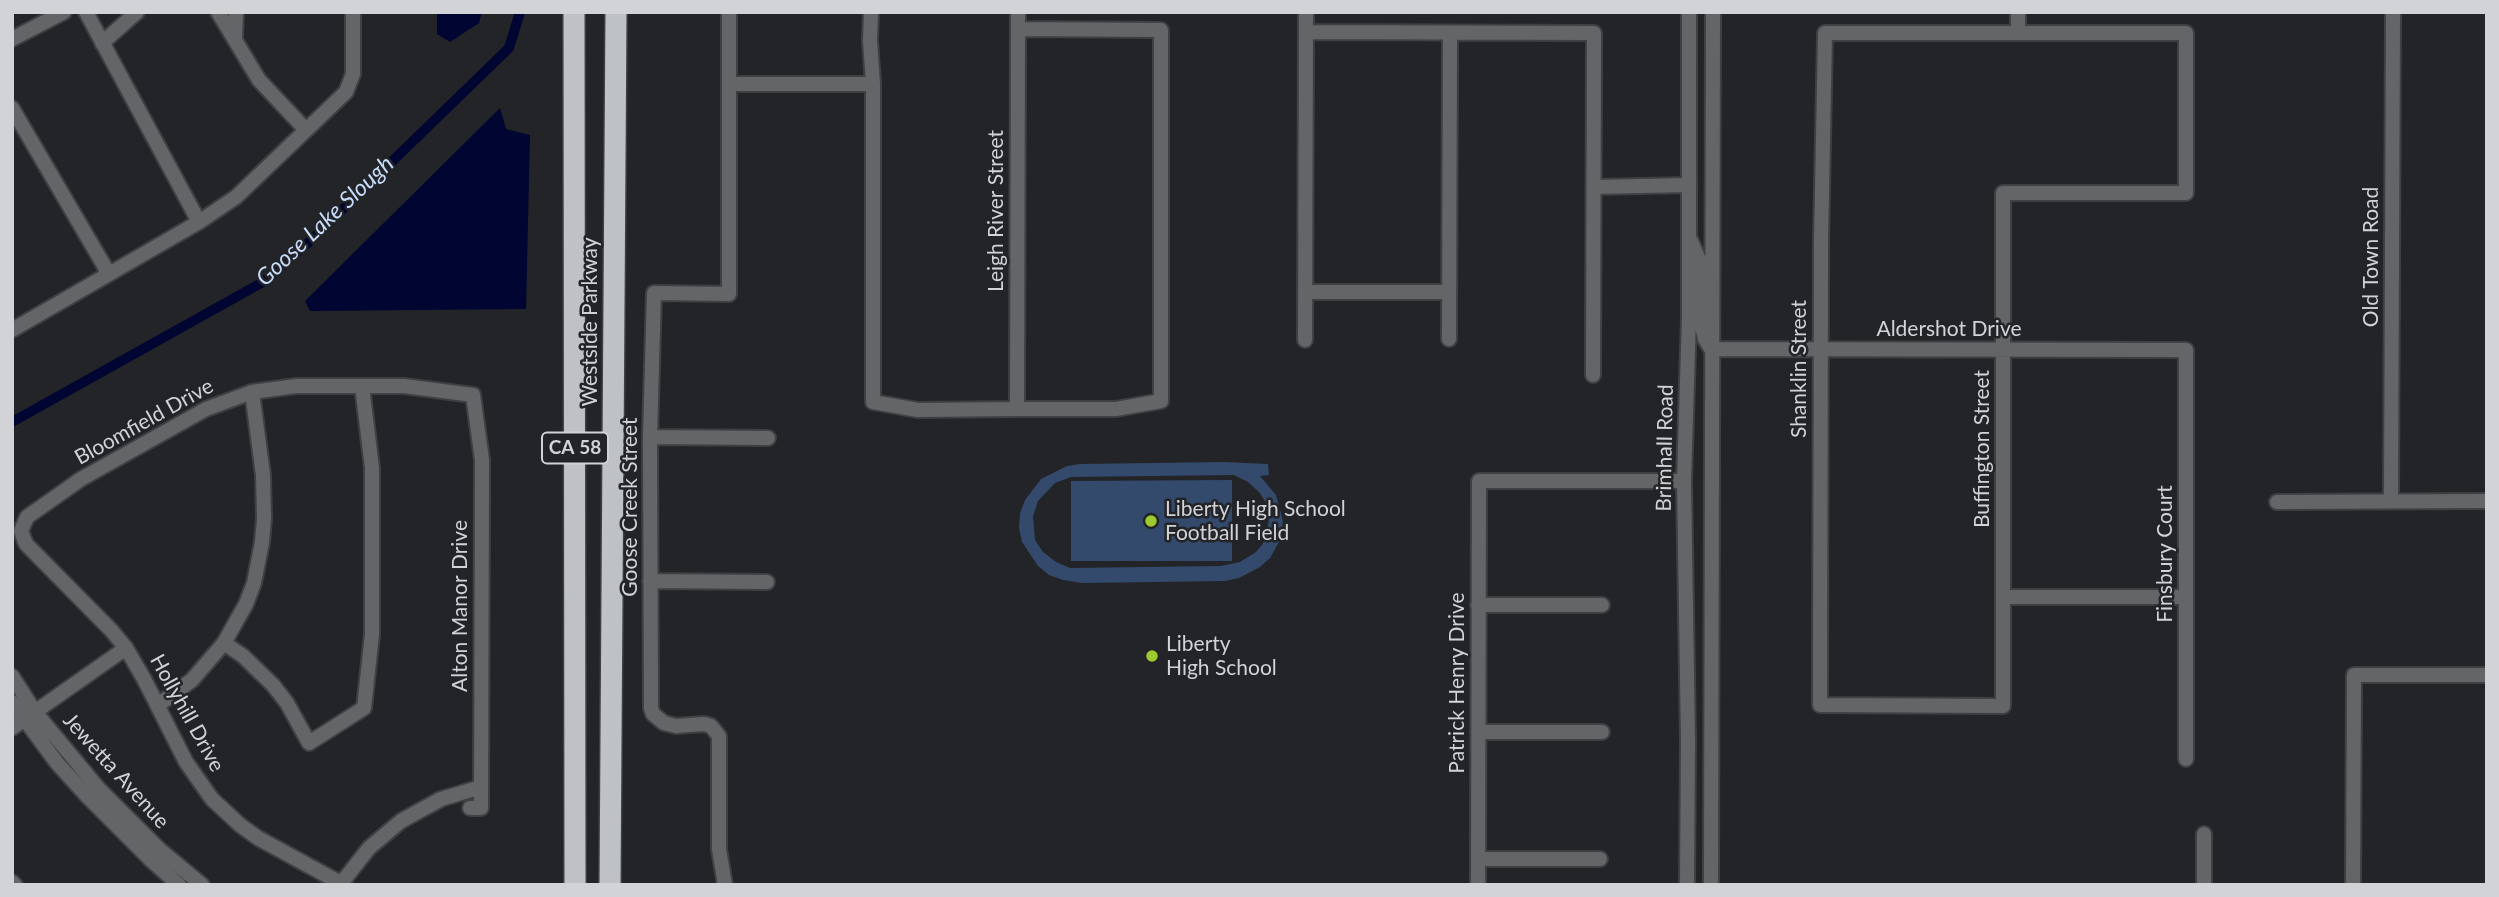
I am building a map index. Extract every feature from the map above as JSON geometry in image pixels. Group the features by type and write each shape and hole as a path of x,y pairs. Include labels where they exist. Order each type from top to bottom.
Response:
{"highway":[{"name":"Westside Parkway","path":"574,12 575,885"},
{"name":"Westside Parkway","path":"610,885 616,12"}],"street":[{"path":"12,39 64,12"},
{"path":"86,12 199,222"},
{"path":"102,43 137,12"},
{"path":"218,12 259,80 306,130"},
{"path":"235,40 236,12"},
{"path":"12,330 199,222 236,197 346,92 353,74 353,12"},
{"path":"871,12 873,402 918,410 1017,410 1116,409 1161,401 1161,30 1017,29"},
{"name":"Leigh River Street","path":"1017,410 1018,12"},
{"path":"1305,340 1306,12"},
{"name":"Brimhall Road","path":"1687,885 1684,481 1689,237 1689,12"},
{"path":"1711,885 1713,12"},
{"path":"2018,12 2018,33"},
{"name":"Old Town Road","path":"2391,501 2393,12"},
{"path":"729,15 729,84 873,84"},
{"path":"1306,32 1594,33 1593,375"},
{"path":"1449,339 1450,33"},
{"name":"Shanklin Street","path":"2003,706 1820,705 1820,350 1825,33 2018,33"},
{"name":"Buffington Street","path":"2003,706 2004,193 2186,193 2186,33 2018,33"},
{"name":"Goose Creek Street","path":"725,885 719,849 720,743 716,731 704,724 670,725 653,714 650,437 654,293 729,293 729,84"},
{"path":"12,107 109,274"},
{"path":"1594,187 1689,185"},
{"path":"1689,237 1701,264 1701,322 1705,339 1711,349"},
{"path":"1305,292 1449,292"},
{"name":"Aldershot Drive","path":"1711,349 2186,350"},
{"name":"Finsbury Court","path":"2186,350 2186,759"},
{"name":"Bloomfield Drive","path":"21,531 27,517 81,479 206,409 252,392 296,386 404,386 473,395"},
{"path":"224,643 243,656 273,685 287,703 309,743 363,708 372,634 372,468 362,386"},
{"path":"158,705 192,680 224,643 250,594 262,542 263,475 252,392"},
{"name":"Alton Manor Drive","path":"470,808 481,808 482,460 473,395"},
{"path":"650,437 768,438"},
{"name":"Patrick Henry Drive","path":"1478,885 1479,481 1684,481"},
{"path":"2277,502 2487,501"},
{"name":"Hollyhill Drive","path":"21,531 26,544 126,648 198,781 225,813 258,838 341,884"},
{"path":"650,581 767,582"},
{"path":"2003,597 2186,597"},
{"path":"1478,605 1602,606"},
{"path":"24,720 126,648"},
{"path":"2353,885 2354,675 2487,674"},
{"name":"Jewetta Avenue","path":"12,676 24,720 160,850 202,885"},
{"name":"Jewetta Avenue","path":"12,702 57,763 88,797 179,885"},
{"path":"1478,732 1602,732"},
{"path":"341,884 369,848 401,821 441,799 481,787"},
{"path":"2204,834 2204,885"},
{"path":"1478,859 1600,859"}],"shaded area":[{"path":"437,12 482,12 479,23 450,42 437,34"},
{"path":"500,108 506,129 530,135 526,309 310,311 305,301"},
{"path":"1268,464 1269,475 1260,476 1276,495 1283,521 1280,540 1270,558 1260,567 1239,578 1225,581 1082,583 1049,575 1038,566 1022,542 1020,513 1025,500 1041,479 1067,466","holes":["1234,475 1248,482 1267,504 1269,519 1262,545 1240,562 1221,566 1070,568 1043,552 1035,540 1033,516 1038,501 1055,483 1071,477"]},
{"name":"Liberty High School Football Field","path":"1232,480 1232,561 1071,561 1071,481"}],"waterway":[{"name":"Goose Lake Slough","path":"12,422 263,282 309,242 509,48 520,12"}],"place":[{"name":"Liberty High School Football Field","path":"1151,521"},
{"name":"Liberty High School","path":"1152,656"}]}
